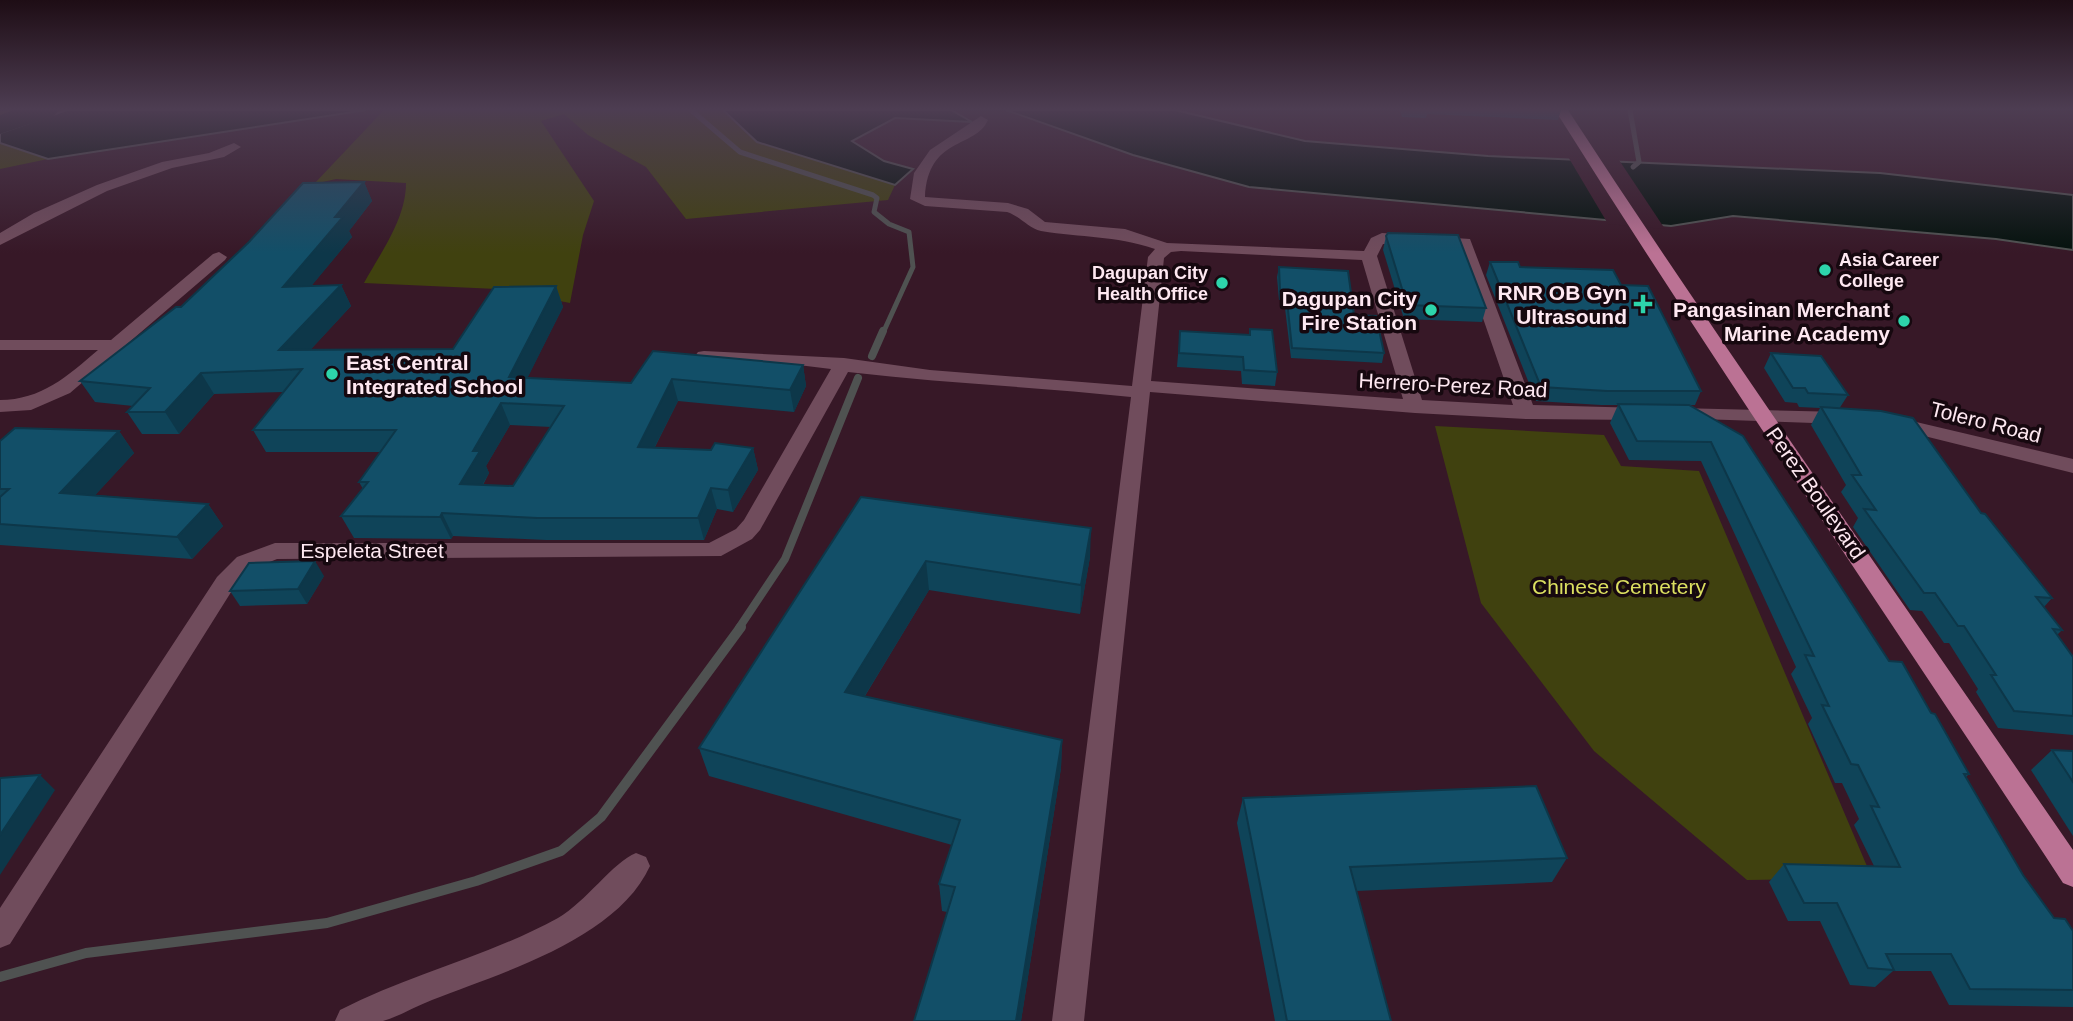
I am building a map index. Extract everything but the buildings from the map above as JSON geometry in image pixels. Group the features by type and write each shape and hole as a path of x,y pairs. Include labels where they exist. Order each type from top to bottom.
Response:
{"main road":[{"name":"Perez Boulevard","path":"1592,158 1651,252 2073,874"}],"street":[{"path":"0,240 37,217 129,178 174,163 207,158"},
{"path":"931,158 926,163 917,185 917,199 925,202 1008,208 1023,212 1041,226 1125,234 1144,238 1166,248 1181,246 1369,256"},
{"path":"1415,407 1369,256 1377,241 1389,237 1464,242 1526,413"},
{"path":"1068,1021 1156,257 1166,248"},
{"path":"0,407 24,406 52,396 219,257"},
{"path":"0,345 116,345"},
{"name":"Herrero-Perez Road","path":"704,356 844,363 930,376 1415,407 1526,413 1762,415"},
{"name":"Espeleta Street","path":"0,934 225,583 245,564 275,551 713,551 744,534 752,525 844,363"},
{"name":"Tolero Road","path":"1762,415 1864,420 1948,435 2073,467"},
{"path":"351,1021 513,955 569,927 603,902 636,866"}],"green space":[{"path":"0,158 48,159 0,169"},
{"path":"339,158 565,158 594,201 583,235 570,303 497,289 364,283 397,222 406,183 336,179 314,184"},
{"path":"629,158 807,158 895,185 888,200 686,219 646,167"},
{"name":"Chinese Cemetery","path":"1435,426 1604,435 1621,466 1699,471 1872,878 1747,880 1594,751 1481,603"}],"shaded area":[{"path":"807,158 879,158 913,169 895,185"},
{"path":"1143,158 1526,158 1880,173 2073,195 2073,250 1996,239 1733,216 1671,226 1249,187"}],"pier":[{"path":"1569,158 1617,158 1665,229 1608,224"}],"waterway":[{"path":"757,158 873,195 877,198 874,212 889,224 909,232 913,267 883,333"},
{"path":"1633,167 1639,162 1638,158"},
{"path":"872,356 883,331"},
{"path":"739,628 785,559 858,378"},
{"path":"0,977 86,953 327,923 476,881 561,851 601,817 741,627"}],"place":[{"name":"Asia Career College","path":"1825,270"},
{"name":"Dagupan City Health Office","path":"1222,283"},
{"name":"RNR OB Gyn Ultrasound","path":"1643,304"},
{"name":"Dagupan City Fire Station","path":"1431,310"},
{"name":"Pangasinan Merchant Marine Academy","path":"1904,321"},
{"name":"East Central Integrated School","path":"332,374"}]}
